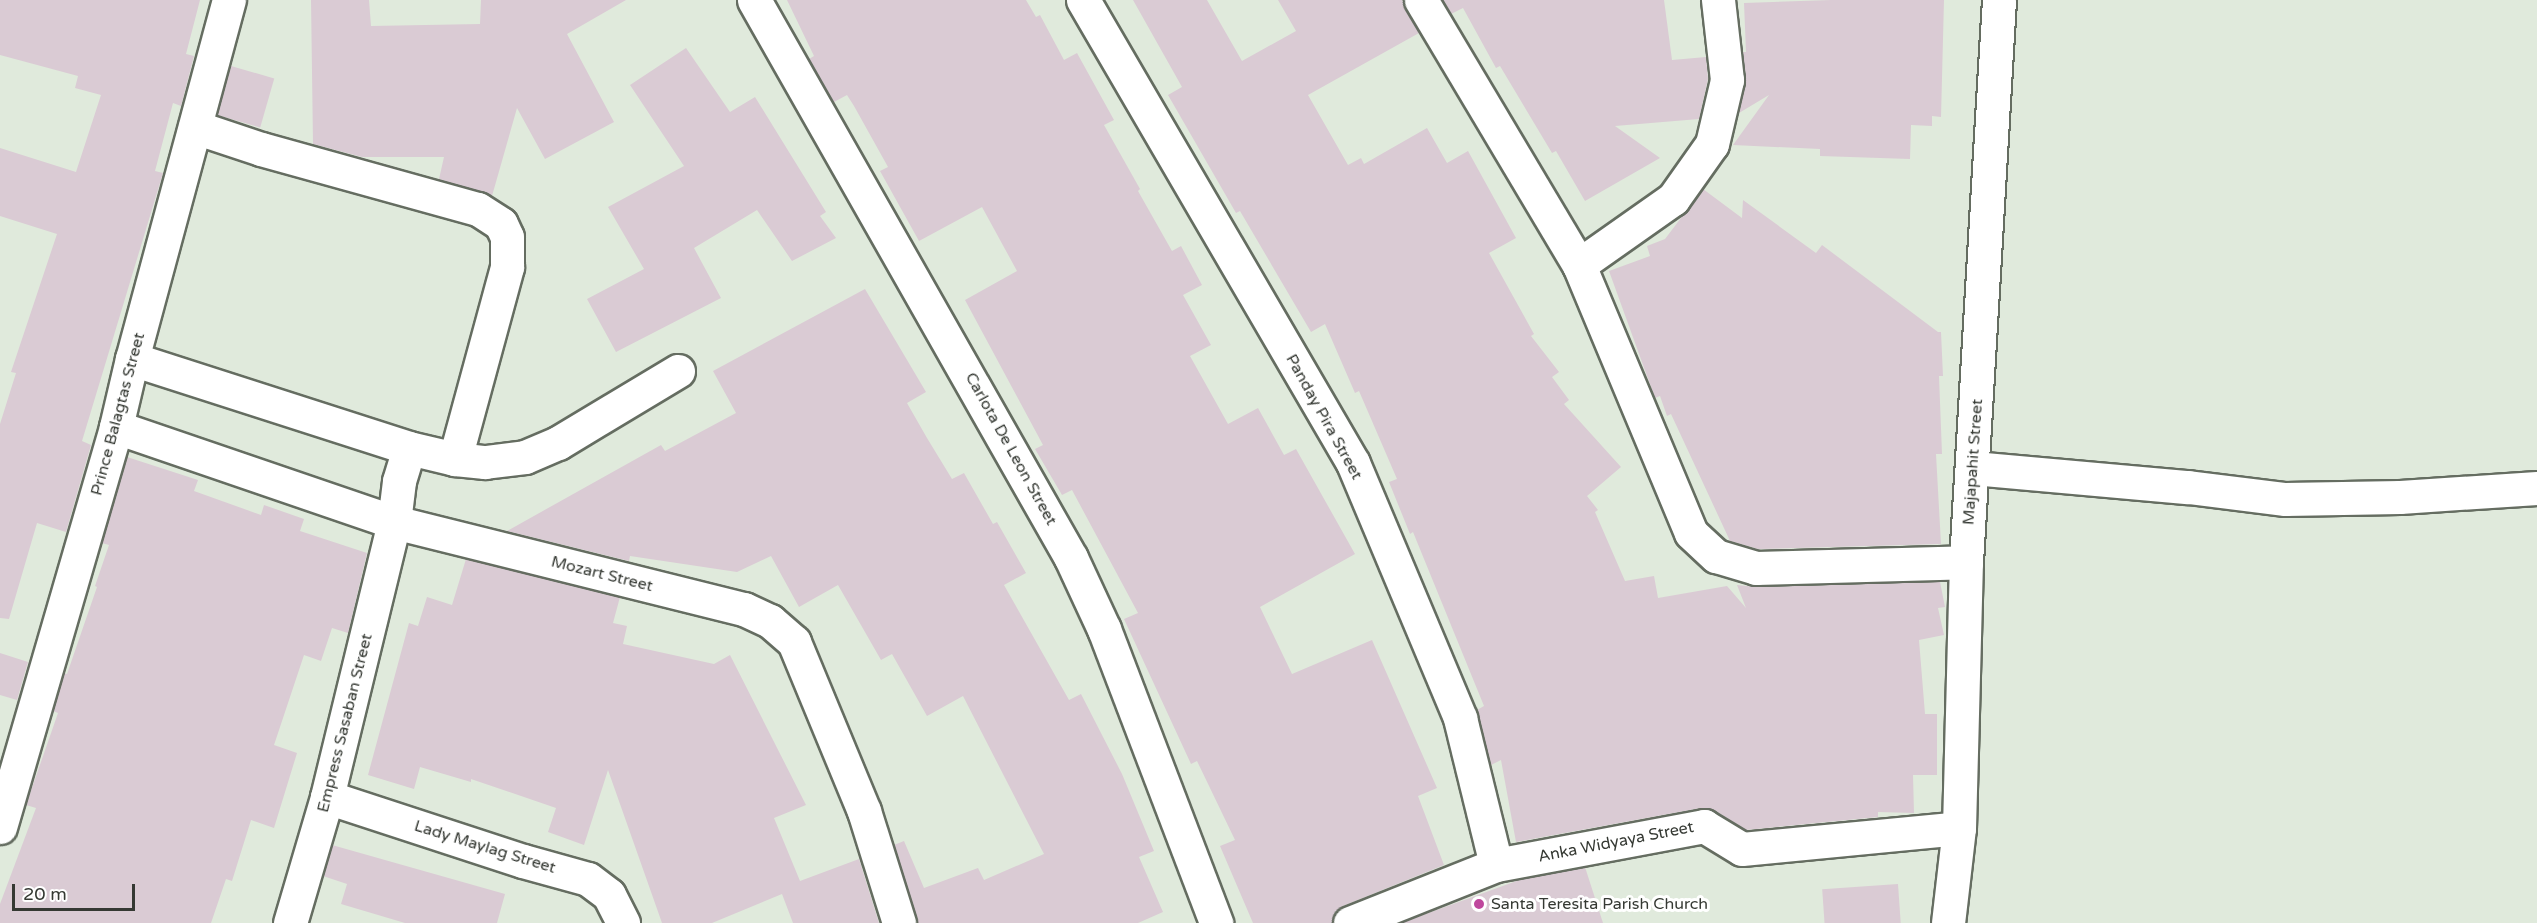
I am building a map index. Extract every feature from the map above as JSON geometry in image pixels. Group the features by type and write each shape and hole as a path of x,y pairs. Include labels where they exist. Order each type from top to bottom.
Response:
{"street":[{"name":"Prince Balagtas Street","path":"0,826 116,427 132,359 229,0"},
{"name":"Carlota De Leon Street","path":"754,0 1071,558 1104,629 1216,923"},
{"name":"Panday Pira Street","path":"1083,0 1353,463 1460,718 1496,865"},
{"path":"1421,0 1579,265 1691,533 1716,555 1756,568 1966,562"},
{"path":"1579,265 1673,199 1712,144 1727,80 1718,0"},
{"name":"Majapahit Street","path":"1948,923 1959,828 1966,562 1999,0"},
{"path":"195,127 261,149 478,208 501,224 507,237 507,267 455,459"},
{"path":"132,359 409,448 455,459 496,461 540,451 678,371"},
{"name":"Mozart Street","path":"116,427 394,522 744,609 770,621 794,642 864,812 899,923"},
{"name":"Empress Sasaban Street","path":"290,923 327,797 394,522 399,481 409,448"},
{"path":"1973,468 2188,487 2285,499 2400,497 2537,488"},
{"name":"Lady Maylag Street","path":"327,797 523,861 588,879 609,895 623,923"},
{"name":"Anka Widyaya Street","path":"1350,923 1496,865 1704,826 1742,849 1959,828"}],"building":[{"path":"0,0 200,0 186,54 194,56 181,106 173,103 155,171 163,173 82,441 91,445 66,532 37,523 9,619 0,618 0,424 16,373 11,372 57,234 0,216 0,148 76,172 101,95 75,88 78,76 0,55"},
{"path":"311,0 369,0 371,26 480,24 481,0 626,0 567,34 614,122 545,159 517,108 492,196 439,179 444,157 362,157 313,144"},
{"path":"787,0 1026,0 1036,17 1040,15 1064,60 1077,53 1114,120 1104,125 1140,189 1138,191 1172,251 1181,246 1202,285 1183,295 1211,345 1190,356 1228,424 1258,408 1284,455 1296,449 1355,554 1260,607 1292,674 1372,640 1437,788 1418,796 1444,865 1343,906 1335,912 1332,923 1253,923 1220,846 1235,840 1197,761 1191,764 1124,619 1138,613 1072,490 1062,495 1035,449 1043,445 965,300 1017,271 982,207 919,241 880,171 888,167 854,106 847,95 834,102 809,59 814,56"},
{"path":"1133,0 1207,0 1242,61 1296,31 1278,0 1402,0 1419,33 1308,95 1348,165 1361,158 1364,164 1427,128 1447,163 1468,151 1516,238 1489,253 1534,334 1531,336 1559,372 1552,377 1569,400 1564,404 1621,467 1587,496 1598,510 1595,512 1625,581 1654,576 1658,598 1727,586 1746,608 1737,585 1757,587 1940,582 1945,607 1938,608 1944,635 1919,640 1925,714 1937,714 1937,775 1913,775 1914,813 1878,812 1878,817 1746,830 1714,810 1701,808 1516,842 1501,760 1491,765 1477,710 1484,706 1413,532 1410,534 1389,482 1397,479 1359,391 1355,393 1325,324 1311,332 1240,211 1236,213 1168,95 1182,87"},
{"path":"1443,0 1664,0 1672,60 1706,57 1708,79 1699,119 1615,126 1660,158 1585,201 1556,151 1552,153 1500,66 1496,68 1463,8 1451,14"},
{"path":"1944,0 1941,117 1932,116 1932,126 1911,125 1910,159 1820,156 1820,149 1733,145 1769,95 1739,113 1746,78 1743,52 1746,52 1744,3"},
{"path":"686,48 730,112 755,97 826,212 820,216 836,238 792,261 757,210 694,248 721,298 616,352 587,299 644,269 608,207 684,166 630,85"},
{"path":"231,66 274,78 260,127 217,115"},
{"path":"1703,189 1742,218 1743,200 1816,253 1822,245 1941,332 1943,376 1939,376 1942,454 1936,454 1941,544 1758,549 1730,541 1671,414 1667,416 1660,396 1655,398 1609,271 1650,256 1647,246 1665,239"},
{"path":"865,289 926,392 907,403 952,479 964,473 993,524 997,522 1026,573 1004,585 1069,700 1081,694 1122,774 1154,851 1139,857 1163,912 1138,923 917,923 894,845 904,841 924,888 978,868 984,880 1044,854 963,696 927,716 892,654 881,660 838,585 799,607 771,556 737,572 630,556 629,561 507,531 661,445 665,451 736,413 713,371"},
{"path":"127,457 198,480 194,491 261,515 264,505 304,519 300,531 367,553 348,633 332,628 321,661 304,655 274,745 297,753 274,828 251,820 232,881 226,879 211,923 0,923 0,904 36,808 26,805 58,713 53,711 64,673 67,674 97,587 95,586 109,545 102,543"},
{"path":"466,559 620,597 613,623 627,626 623,644 714,664 730,655 806,805 774,818 800,881 859,859 879,923 793,923 782,894 712,923 662,923 608,770 584,845 548,832 556,808 471,779 471,782 420,767 414,789 368,775 409,623 418,626 427,597 452,605"},
{"path":"0,653 28,662 17,700 0,695"},
{"path":"332,845 505,894 497,923 405,923 341,904 347,884 323,876"},
{"path":"1585,867 1603,923 1401,923 1522,879"},
{"path":"1898,884 1901,923 1825,923 1822,889"}],"place":[{"name":"Santa Teresita Parish Church","path":"1479,904"}]}
